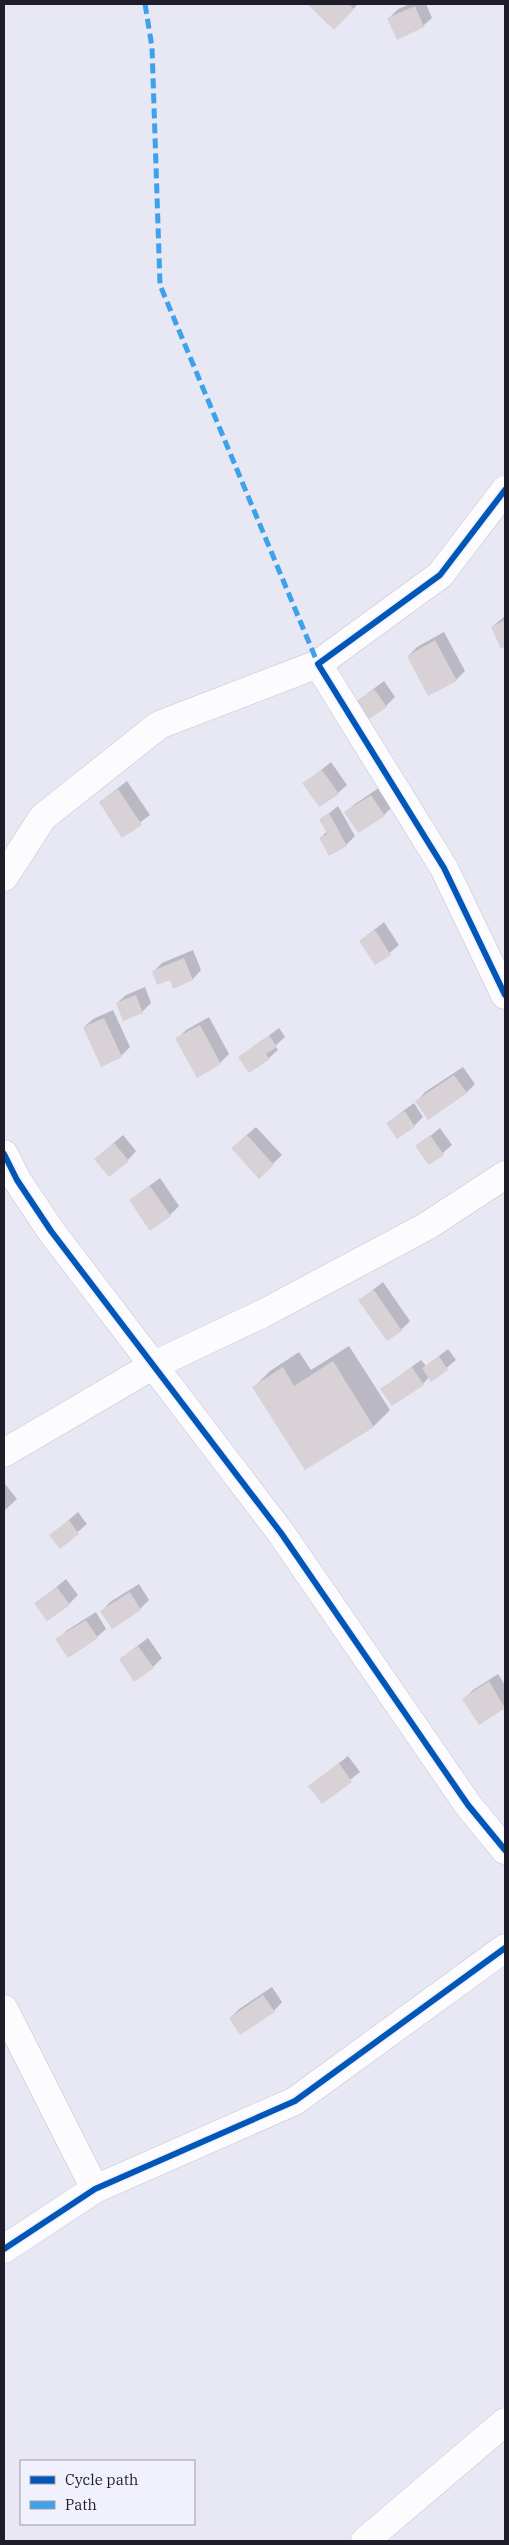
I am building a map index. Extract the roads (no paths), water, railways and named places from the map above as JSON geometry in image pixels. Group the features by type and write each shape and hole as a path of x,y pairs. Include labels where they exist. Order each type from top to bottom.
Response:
{"street":[{"path":"4,876 43,817 159,725 318,664 440,575 505,490"},
{"path":"318,664 444,868 505,995"},
{"path":"4,1154 16,1180 51,1231 281,1533 468,1805 505,1850"},
{"path":"4,1452 152,1366 262,1314 427,1226 505,1175"},
{"path":"4,2249 95,2188 295,2101 505,1948"},
{"path":"4,2010 95,2188"},
{"path":"365,2541 505,2422"}]}
